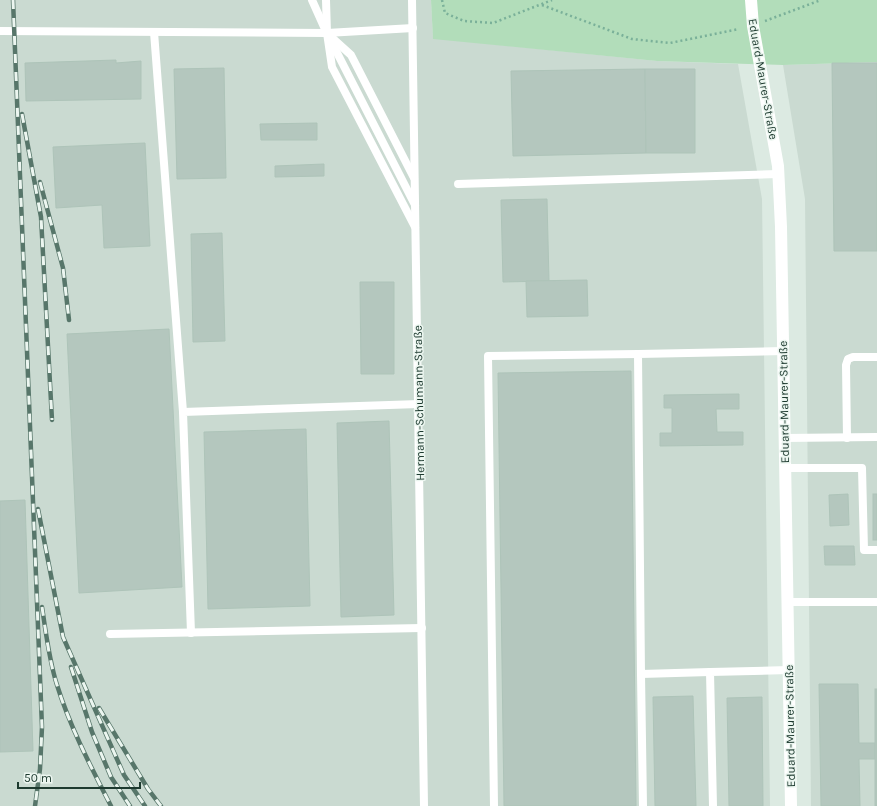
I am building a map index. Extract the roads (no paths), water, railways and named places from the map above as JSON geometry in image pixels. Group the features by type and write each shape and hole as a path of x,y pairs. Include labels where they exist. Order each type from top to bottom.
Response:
{"street":[{"name":"Eduard-Maurer-Straße","path":"751,0 753,26 778,174 783,351 791,806"}],"lane":[{"path":"312,0 327,33 416,208"},
{"path":"326,0 327,33 332,67 416,229"},
{"name":"Hermann-Schumann-Straße","path":"412,0 424,806"},
{"path":"0,32 327,33 413,28"},
{"path":"154,32 184,412 192,632"},
{"path":"327,33 351,55 415,181"},
{"path":"458,184 778,174"},
{"path":"494,806 488,356 783,351"},
{"path":"638,354 643,806"},
{"path":"847,438 846,365 848,359 853,357 877,357"},
{"path":"184,412 419,404"},
{"path":"784,438 877,438"},
{"path":"785,468 862,468 864,550 877,550"},
{"path":"787,602 877,602"},
{"path":"110,634 422,628"},
{"path":"641,674 789,670"},
{"path":"710,672 713,806"}],"railway":[{"path":"13,0 42,727 40,769 35,806"},
{"path":"22,114 41,217 52,420"},
{"path":"40,182 63,268 69,320"},
{"path":"38,509 63,637 124,775 145,806"},
{"path":"42,607 52,666 62,701 81,747 111,806"},
{"path":"71,667 92,732 111,777 130,806"},
{"path":"99,708 148,789 161,806"}]}
